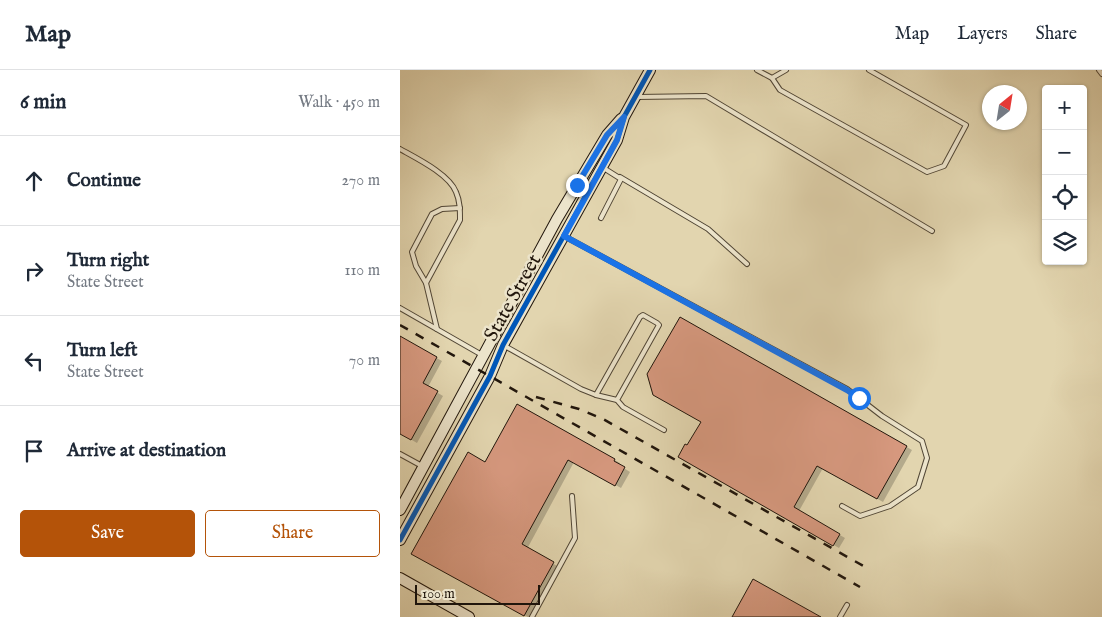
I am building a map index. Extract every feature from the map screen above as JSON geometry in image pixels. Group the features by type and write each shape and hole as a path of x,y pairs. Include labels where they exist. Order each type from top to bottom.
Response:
{"street":[{"name":"State Street","path":"400,540 481,393 503,345 617,140 624,117 650,70"},
{"name":"State Street","path":"400,510 567,202 607,135 624,117"},
{"path":"400,578 469,617"}],"lane":[{"path":"757,70 772,78 780,90 927,172 944,166 966,125 869,70"},
{"path":"772,78 786,70"},
{"path":"1099,70 1102,74"},
{"path":"635,97 706,96 932,231"},
{"path":"400,148 436,170 456,190 460,208 460,220 426,283"},
{"path":"602,167 708,229 747,264"},
{"path":"601,218 620,182 620,177"},
{"path":"437,329 426,283 416,266 412,252 432,214 442,209 460,208"},
{"path":"564,236 847,390 882,416 922,441 927,458 918,487 890,506 860,516 842,506"},
{"path":"400,308 484,356"},
{"path":"596,395 640,317 643,315 659,325 617,400"},
{"path":"503,345 580,389 617,400 623,407 664,430"},
{"path":"400,454 424,467"},
{"path":"532,617 575,538 572,496"},
{"path":"840,617 847,605"}],"building":[{"path":"680,317 907,446 877,499 817,466 794,507 840,534 833,546 678,457 701,422 653,395 647,374"},
{"path":"400,336 437,357 423,383 438,391 411,440 400,434"},
{"path":"517,404 615,459 614,461 625,467 615,486 568,460 522,544 554,562 524,616 411,554 468,452 485,462"},
{"path":"753,579 821,617 732,617"}],"railway":[{"path":"400,325 860,587"},
{"path":"536,397 579,409 603,419 867,568"}],"cycle path":[{"path":"400,540 490,376 503,345 617,140 624,117 650,70"}],"route":[{"path":"577,185 607,135 624,117 617,140 564,236 763,342 859,398"}]}
